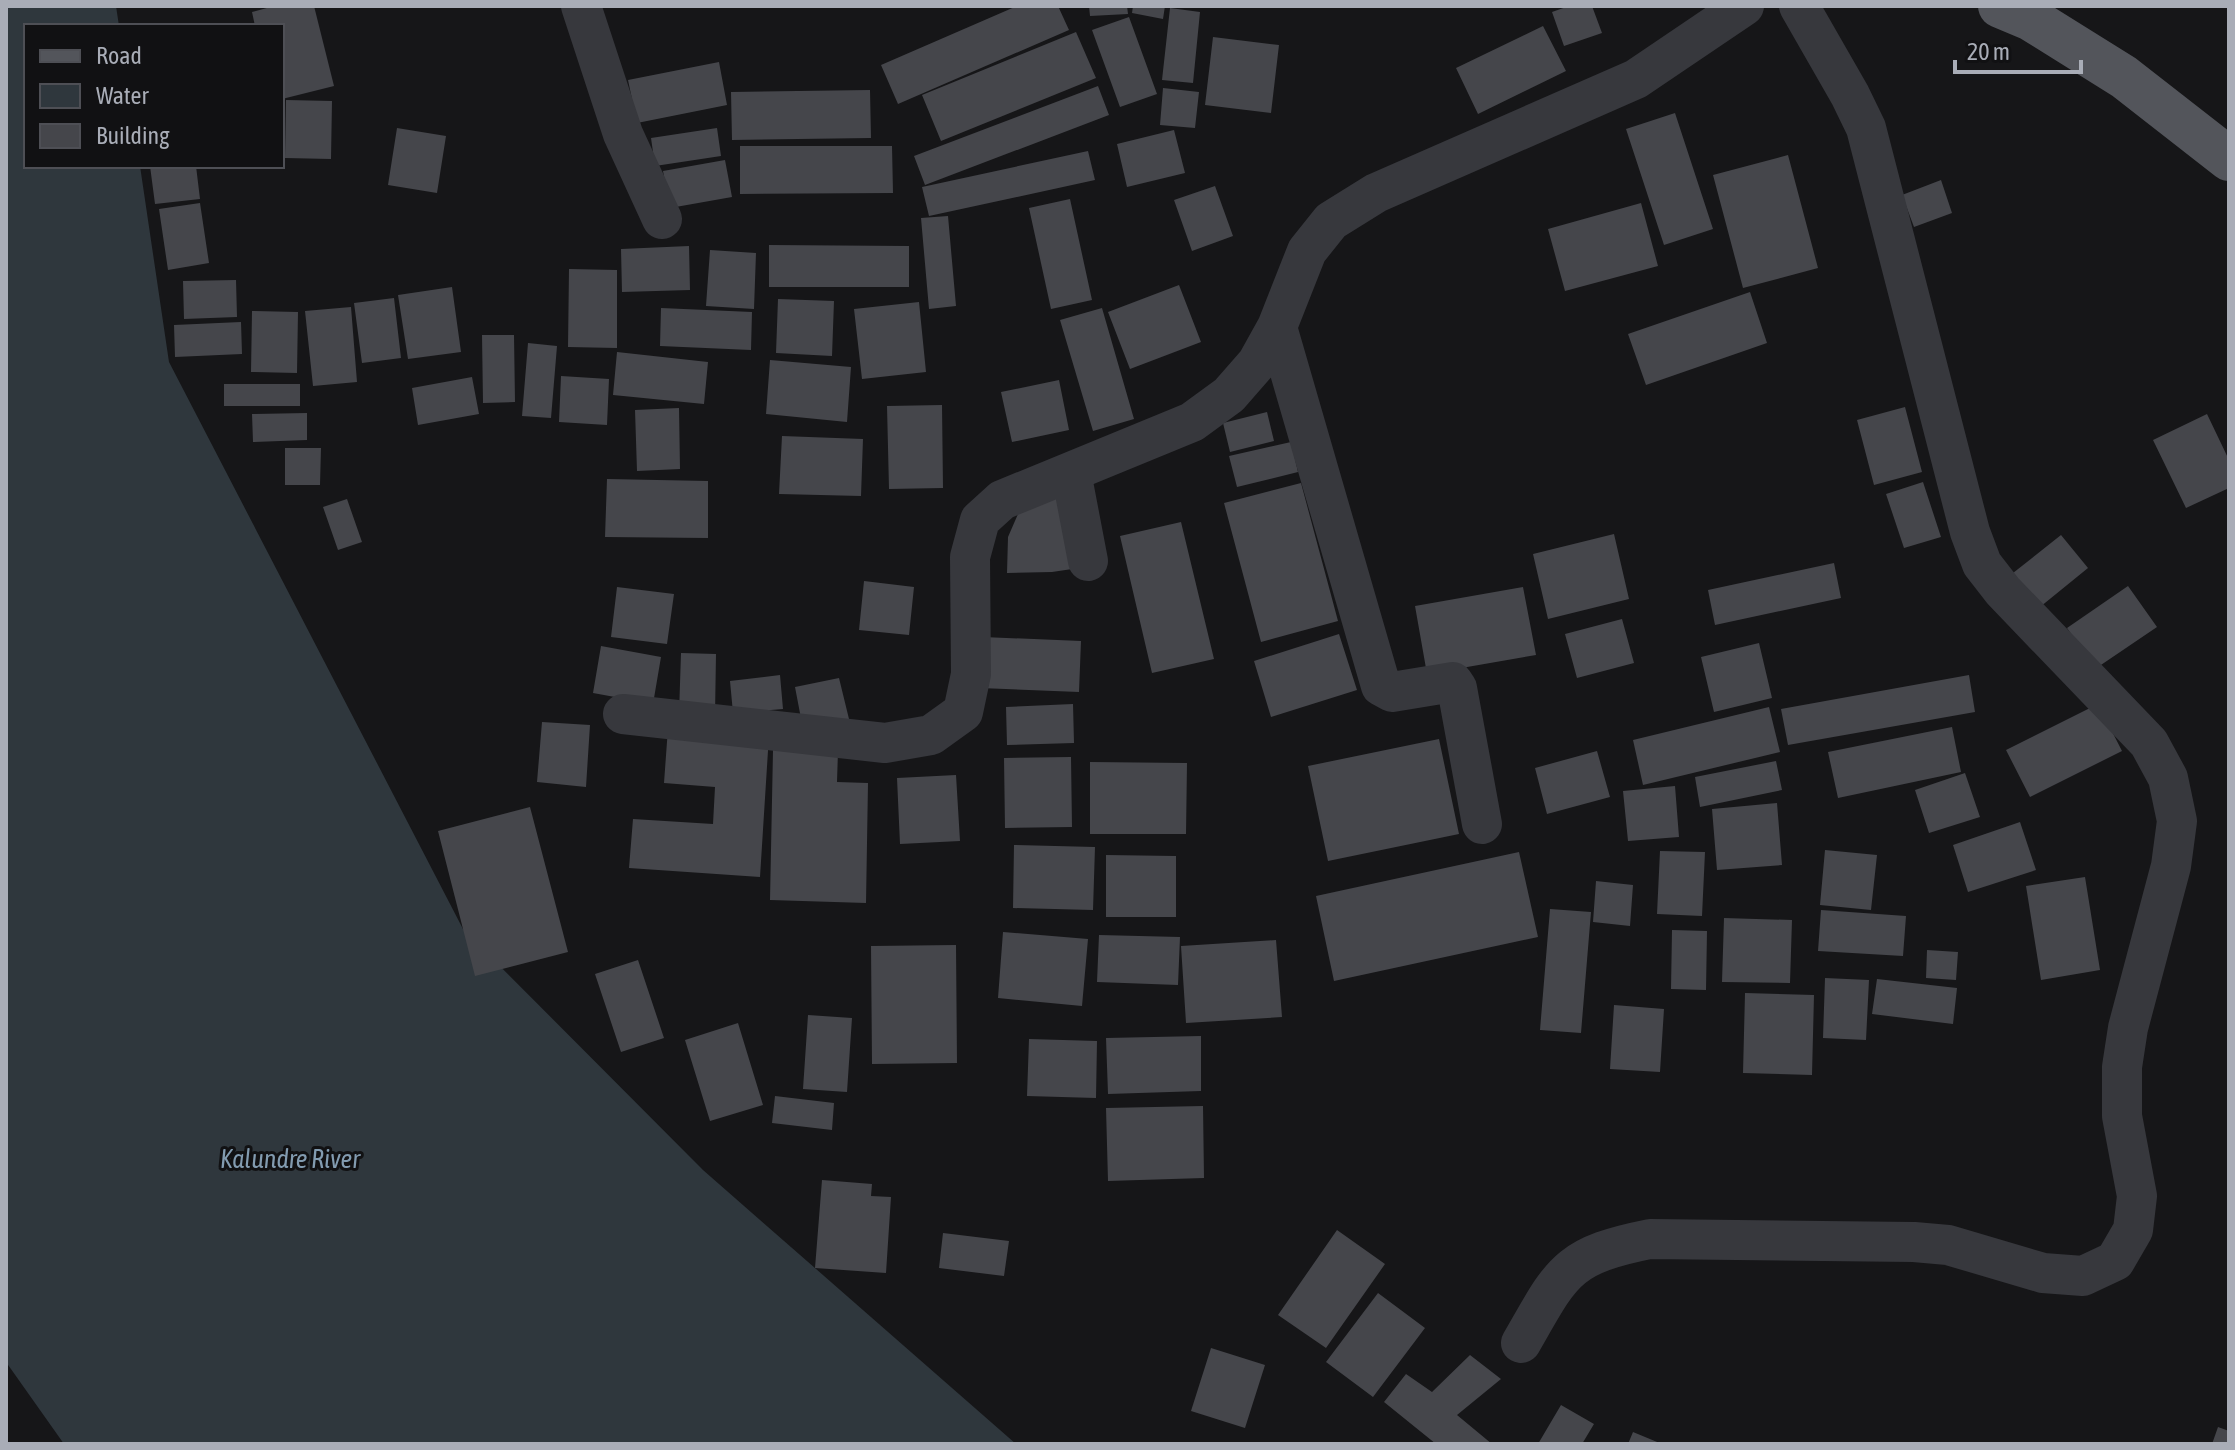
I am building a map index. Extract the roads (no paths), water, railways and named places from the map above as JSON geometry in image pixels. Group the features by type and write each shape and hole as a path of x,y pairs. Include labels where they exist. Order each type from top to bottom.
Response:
{"main road":[{"path":"2000,6 2031,19 2124,77 2229,159"}],"street":[{"path":"581,6 623,134 662,219"},
{"path":"623,714 885,743 931,735 963,712 971,674 970,557 980,520 1002,500 1192,422 1229,395 1257,363 1277,327 1307,251 1331,221 1376,193 1636,79 1744,6"},
{"path":"1521,1343 1557,1281 1580,1259 1615,1246 1650,1239 1914,1242 1948,1245 2043,1273 2083,1276 2115,1261 2133,1230 2137,1196 2122,1116 2122,1067 2128,1028 2171,866 2177,821 2168,778 2149,743 2003,591 1982,564 1970,532 1866,128 1799,6"},
{"path":"1277,327 1381,686 1392,692 1453,682 1457,688 1482,824"},
{"path":"1071,472 1088,561"}],"water":[{"name":"Kalundre River","path":"6,6 116,6 119,24 24,24 24,168 140,168 169,362 463,929 703,1170 1016,1444 64,1444 6,1362"}]}
